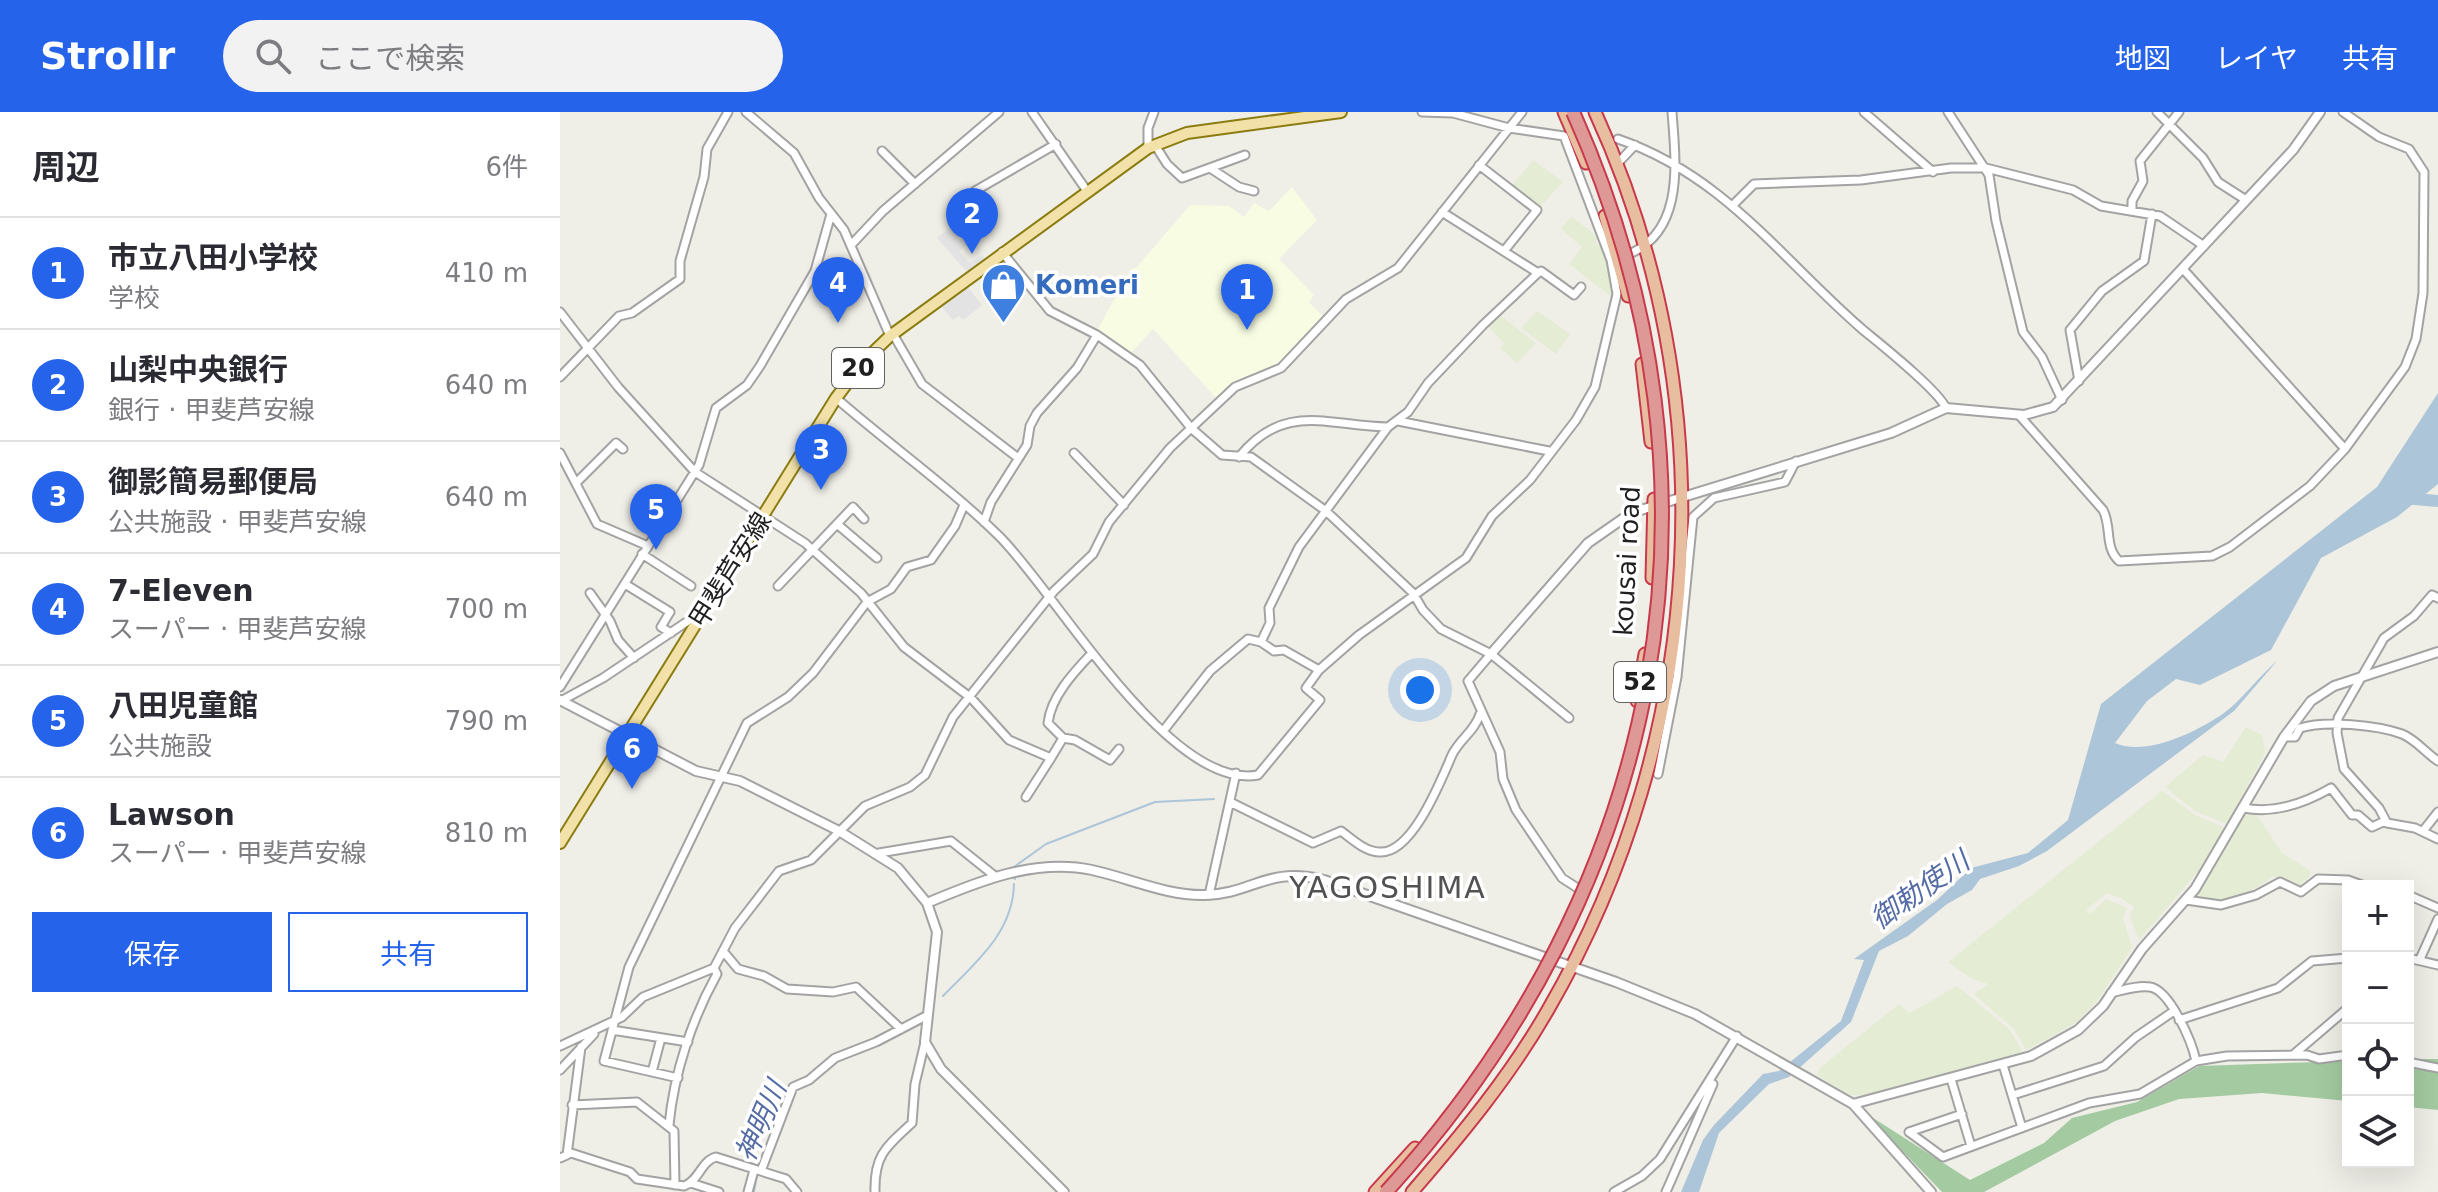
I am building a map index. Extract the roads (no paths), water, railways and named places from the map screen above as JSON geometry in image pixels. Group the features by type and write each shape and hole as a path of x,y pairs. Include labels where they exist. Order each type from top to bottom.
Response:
{"highway":[{"name":"kousai road","path":"1375,1192 1468,1081 1546,957 1579,889 1609,808 1636,704 1650,608 1654,506 1644,372 1601,203 1564,112"},
{"path":"1386,1192 1476,1084 1524,1012 1553,961 1584,896 1613,818 1646,692 1658,607 1662,524 1655,397 1641,315 1620,235 1573,112"},
{"name":"kousai road","path":"1412,1192 1497,1087 1549,1008 1572,966 1618,863 1660,720 1677,612 1684,497 1671,368 1644,249 1617,164 1595,112"}],"main road":[{"name":"甲斐芦安線","path":"560,843 836,398 864,361 892,335 1002,252 1152,146 1187,133 1341,112"}],"street":[{"path":"560,377 619,316 632,313 680,279 680,261 704,177 707,149 728,112"},
{"path":"746,112 794,153 852,244 892,335 922,384 1018,458"},
{"path":"852,244 915,184 999,112"},
{"path":"1154,112 1148,128 1152,146 1182,178 1245,155"},
{"path":"836,398 984,522 1052,597 1115,683 1190,757 1250,776 1265,769 1320,700 1306,688 1319,670 1413,593 1466,558 1492,516 1530,480 1549,451 1576,420 1595,387 1617,294 1615,259 1564,136 1509,128 1453,113 1422,112"},
{"path":"612,1027 643,997 714,968 735,928 779,871 811,860 865,806 918,782 945,729 1052,597 1093,554 1109,522 1191,428 1235,387 1281,368 1346,299 1398,268 1522,112"},
{"path":"1615,259 1644,249 1661,230 1674,185 1676,163 1672,112"},
{"path":"1864,112 1933,172"},
{"path":"1948,112 1986,168 2023,332 2042,357 2062,400"},
{"path":"2157,112 2203,158 2218,182 2246,200"},
{"path":"2132,211 2132,201 2143,181 2140,161 2179,112"},
{"path":"1579,889 1562,878 1516,810 1503,779 1500,752 1480,714 1468,681 1588,543 1631,513 1903,429 1946,408 2019,415 2044,410 2062,400 2303,138 2320,112"},
{"path":"2019,415 2103,510 2109,522 2109,546 2119,561 2204,557 2221,553 2299,496 2345,449 2400,378 2416,339 2423,293 2424,172 2409,149 2379,137 2343,112"},
{"path":"1038,114 1087,191"},
{"path":"1618,139 1676,163 1732,206 1776,243 1836,305 1888,350 1946,408"},
{"path":"975,191 1056,144"},
{"path":"1617,164 1635,145"},
{"path":"882,151 915,184"},
{"path":"1479,165 1537,210 1504,251"},
{"path":"1210,168 1239,187 1254,191"},
{"path":"1732,206 1754,184 1827,182 1986,168 2073,190 2101,206 2152,214 2171,222 2204,246"},
{"path":"1442,212 1538,273"},
{"path":"560,687 695,472 716,408 747,385 815,271 831,214"},
{"path":"2079,381 2070,330 2102,291 2144,261 2152,214"},
{"path":"1002,252 1050,311 1097,335 1140,365 1191,428 1222,455 1251,457 1326,511 1413,593 1423,610 1441,629 1491,654 1569,718"},
{"path":"2183,269 2345,449"},
{"path":"1261,642 1270,623 1269,608 1287,567 1388,427 1398,421 1428,383 1538,273 1541,271 1574,295 1581,287"},
{"path":"560,312 695,472 812,550 867,602 904,647 971,698 1009,740 1051,758"},
{"path":"984,522 991,502 1018,458 1037,413 1077,368 1097,335"},
{"path":"1239,457 1272,428 1292,419 1388,427"},
{"path":"1398,421 1549,451"},
{"path":"576,483 616,443 623,449"},
{"path":"560,453 597,524 648,546"},
{"path":"1074,453 1124,505"},
{"path":"1658,774 1677,677 1693,517 1714,498 1785,482 1796,461"},
{"path":"678,1078 604,1061 629,967 747,723 788,697 813,673 867,602 891,589 907,567 931,560 955,526 964,505"},
{"path":"778,586 853,507 864,519"},
{"path":"837,524 877,558"},
{"path":"642,554 691,586"},
{"path":"625,584 670,612 661,627 671,633"},
{"path":"590,593 618,640 634,658"},
{"path":"2385,821 2379,808 2344,769 2337,723 2359,677 2384,638 2414,616 2432,595 2438,598"},
{"path":"560,700 634,658 694,617 699,621"},
{"path":"1164,730 1210,671 1248,639 1261,642 1274,651 1284,650 1319,670"},
{"path":"1853,1104 2031,1056 2063,1040 2090,1020 2142,949 2186,900 2284,737 2311,701 2334,686 2438,652"},
{"path":"1092,653 1074,672 1049,714 1048,723 1063,738 1075,740 1110,760 1119,749"},
{"path":"560,700 696,771 740,781 879,853 898,868 927,903 937,932 912,1123 885,1147 874,1168 875,1192"},
{"path":"1230,802 1313,843 1341,831 1365,848 1382,853 1413,831 1454,751 1478,723 1480,714"},
{"path":"2284,737 2295,737 2300,728 2307,726 2337,723 2403,735 2438,761"},
{"path":"1026,797 1063,738"},
{"path":"1209,895 1236,773"},
{"path":"2244,808 2266,811 2302,804 2331,788 2352,815 2358,815 2372,827 2385,821 2423,831 2438,839"},
{"path":"2423,831 2438,812"},
{"path":"879,853 951,841 996,877"},
{"path":"927,903 996,877 1037,869 1079,868 1183,894 1209,895 1278,876 1306,876 1661,999 1740,1038 1853,1104 1931,1192"},
{"path":"2186,900 2221,905 2256,895 2280,882 2301,892 2318,879 2348,880"},
{"path":"2414,898 2438,908"},
{"path":"2420,959 2438,919"},
{"path":"723,951 738,969 764,976 787,989 833,992 856,987 901,1029"},
{"path":"2179,1020 2278,988 2312,961 2342,958"},
{"path":"2414,958 2438,965"},
{"path":"669,1125 688,1042 700,1004 717,974 714,968"},
{"path":"2111,993 2148,987 2163,993 2179,1020 2196,1061"},
{"path":"2013,1095 2104,1066 2136,1037 2174,1011"},
{"path":"2293,1055 2342,1013"},
{"path":"748,1192 793,1087 809,1080 835,1058 926,1016"},
{"path":"560,1046 612,1027 688,1042"},
{"path":"560,1070 599,1030"},
{"path":"652,1072 661,1038"},
{"path":"1614,1192 1654,1166 1740,1038"},
{"path":"925,1042 941,1069 1064,1192"},
{"path":"560,1158 568,1152 581,1047"},
{"path":"1962,1114 1909,1132 1943,1157 2089,1103 2140,1094 2196,1061 2227,1056 2293,1055 2319,1059 2342,1056"},
{"path":"2414,1063 2438,1068"},
{"path":"2003,1065 2022,1128"},
{"path":"1666,1192 1716,1073"},
{"path":"1951,1079 1971,1146"},
{"path":"572,1105 637,1102 669,1125 676,1137 679,1188"},
{"path":"568,1152 610,1169 630,1172 637,1179 679,1188 691,1183 712,1157 786,1179 797,1192"},
{"path":"691,1183 719,1192"}],"water":[{"path":"2438,393 2438,484 2397,517 2321,558 2271,650 2200,685 2176,679 2147,701 2115,743 2127,747 2156,745 2200,728 2231,707 2277,661 2234,711 2047,851 2019,866 1980,879 1972,890 1947,904 1908,936 1879,951 1851,1022 1789,1077 1769,1084 1719,1133 1699,1192 1681,1192 1703,1140 1714,1125 1763,1074 1779,1071 1841,1021 1864,960 1854,959 1937,900 1971,868 2028,853 2068,820 2101,704 2377,487"}],"waterway":[{"path":"2403,498 2438,501"},
{"name":"神明川","path":"1014,867 1046,844 1155,802 1214,799"},
{"name":"神明川","path":"943,996 1000,932 1012,902 1014,884"},
{"name":"神明川","path":"758,1168 782,1107"},
{"path":"775,1172 788,1175 795,1185"},
{"name":"神明川","path":"754,1192 757,1175"}],"place":[{"name":"山梨中央銀行","path":"972,254"},
{"name":"7-Eleven","path":"838,323"},
{"name":"Komeri","path":"1004,324"},
{"name":"市立八田小学校","path":"1247,330"},
{"name":"御影簡易郵便局","path":"821,490"},
{"name":"八田児童館","path":"656,550"},
{"name":"Lawson","path":"632,789"}],"district":[{"name":"YAGOSHIMA","path":"1388,887"}],"water label":[{"name":"御勅使川","path":"1920,890"}]}
